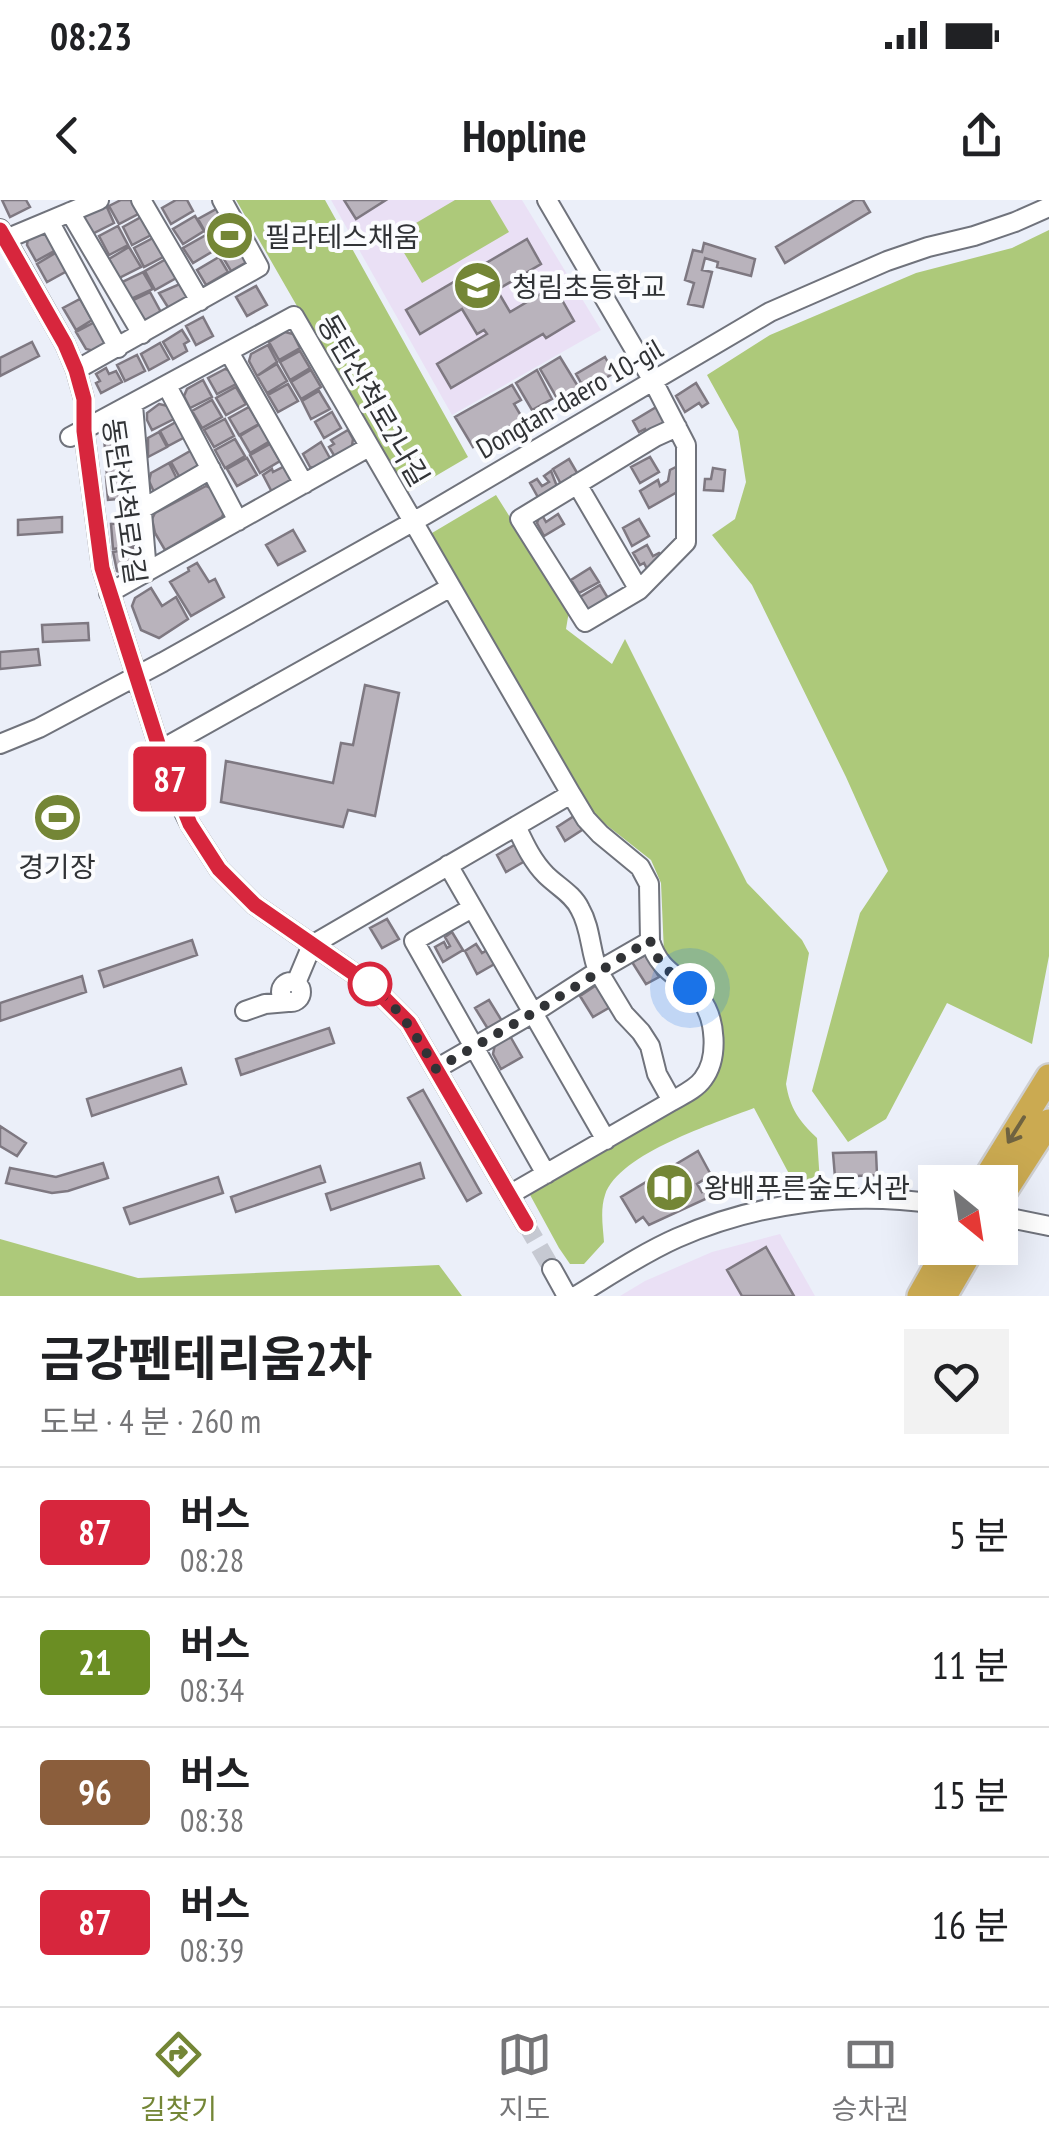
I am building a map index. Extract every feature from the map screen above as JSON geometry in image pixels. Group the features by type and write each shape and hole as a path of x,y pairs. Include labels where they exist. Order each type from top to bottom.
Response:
{"highway":[{"path":"995,1165 1049,1077"},
{"path":"1018,1170 1049,1122"},
{"path":"920,1296 937,1265"},
{"path":"944,1296 962,1265"}],"street":[{"path":"3,234 99,200"},
{"path":"140,200 200,301"},
{"path":"76,370 259,267 222,200"},
{"path":"547,200 653,380 686,445 686,542 639,590 584,622 520,519 655,437 677,428"},
{"name":"Dongtan-daero 10-gil","path":"0,744 136,678 409,516 786,305 887,261 928,246 988,232 1049,207"},
{"path":"70,212 142,334"},
{"path":"48,221 118,348"},
{"name":"동탄산척로2길","path":"3,234 76,370 84,399 77,434 108,593 160,750 190,824 219,869 265,914 372,986 399,1010 526,1224"},
{"name":"동탄산척로2나길","path":"77,434 294,316 570,794 600,834 640,867 649,884 650,940"},
{"path":"229,352 304,484"},
{"path":"167,386 238,520"},
{"path":"133,405 147,572"},
{"path":"108,593 369,447"},
{"path":"142,508 211,470"},
{"path":"577,484 639,590"},
{"path":"160,750 451,588"},
{"path":"244,1011 296,996 312,945 570,794"},
{"path":"516,826 532,858 574,898 582,912 598,971 624,1014 650,1046 657,1074 672,1101"},
{"path":"448,865 606,1140"},
{"path":"472,908 414,941 546,1174"},
{"path":"436,1069 650,940 662,966 702,1000 710,1016 713,1043 711,1065 702,1081 509,1195"},
{"path":"576,1296 638,1257 718,1221 824,1200 884,1198 918,1202"},
{"path":"1018,1220 1049,1226"},
{"path":"552,1270 568,1296"}],"shaded area":[{"name":"청림초등학교","path":"331,200 522,200 601,330 452,415"},
{"path":"780,1234 815,1296 620,1296 712,1252"}],"green space":[{"path":"236,200 325,200 468,457 405,494"},
{"path":"455,200 490,200 509,232 422,283 394,236"},
{"path":"1049,230 1049,956 1032,1044 947,1003 886,1119 848,1142 812,1091 860,913 888,871 752,585 712,535 735,519 746,482 738,431 707,375 770,335 916,273 1012,248"},
{"path":"496,495 569,611 566,629 612,664 625,639 747,883 802,940 809,953 786,1084 796,1114 817,1138 820,1183 795,1185 754,1108 670,1141 629,1166 605,1195 604,1242 584,1264 570,1264 529,1193 718,1066 723,1049 719,1011 700,984 674,966 664,953 661,883 651,860 595,816 432,541 432,533"},
{"path":"0,1239 138,1278 439,1265 462,1296 0,1296"}],"building":[{"path":"2,200 26,200 30,207 10,217"},
{"path":"121,200 134,200 142,212 119,224 109,206"},
{"path":"176,200 187,200 193,211 171,224 162,208"},
{"path":"344,200 386,200 356,219"},
{"path":"855,200 863,200 870,212 785,263 776,247"},
{"path":"106,205 114,223 92,234 83,217"},
{"path":"220,207 230,222 207,235 198,219"},
{"path":"143,216 153,234 132,245 123,227"},
{"path":"195,216 204,231 183,244 173,229"},
{"path":"232,225 242,241 220,254 210,238"},
{"path":"118,226 128,245 109,255 99,236"},
{"path":"40,231 47,234 56,250 36,261 27,245 28,237"},
{"path":"206,235 215,250 193,263 183,248"},
{"path":"155,237 165,256 144,267 134,248"},
{"path":"527,239 541,264 497,290 510,312 554,286 574,321 546,338 543,334 451,388 437,364 487,334 484,330 477,334 462,309 420,334 406,310"},
{"path":"704,243 755,259 751,276 717,267 718,262 705,258 702,270 712,272 703,307 688,304 694,283 685,280 693,250 702,252"},
{"path":"240,246 247,257 245,263 231,271 222,256"},
{"path":"129,247 141,267 119,278 109,259"},
{"path":"57,252 67,271 47,282 37,264"},
{"path":"219,257 228,272 206,285 197,270"},
{"path":"168,258 178,277 155,290 145,271"},
{"path":"143,272 153,289 131,299 122,282"},
{"path":"182,283 190,296 171,312 159,293"},
{"path":"256,286 267,305 247,316 236,297"},
{"path":"150,292 163,316 151,323 139,319 129,302"},
{"path":"80,299 92,320 76,330 63,308"},
{"path":"203,317 213,336 196,345 186,326"},
{"path":"95,322 108,344 94,351 86,349 76,332"},
{"path":"182,330 189,341 184,344 187,351 173,359 163,342"},
{"path":"285,332 293,334 300,348 279,360 269,342"},
{"path":"32,342 39,356 0,376 0,358"},
{"path":"160,343 169,359 149,370 141,354"},
{"path":"268,345 277,362 257,376 249,361 251,354"},
{"path":"300,351 310,368 290,380 280,362"},
{"path":"137,355 145,371 125,381 117,365"},
{"path":"560,357 579,388 558,400 540,369"},
{"path":"605,357 614,373 585,390 576,374"},
{"path":"277,364 287,381 267,393 257,376"},
{"path":"106,368 109,374 116,371 122,382 101,393 96,374"},
{"path":"225,369 232,371 238,383 217,394 208,378"},
{"path":"311,370 321,387 301,399 291,382"},
{"path":"537,370 552,399 532,410 516,383"},
{"path":"203,380 212,397 190,408 184,396 187,389"},
{"path":"696,383 708,403 702,407 699,403 685,412 676,396"},
{"path":"288,384 298,401 278,412 268,395"},
{"path":"512,385 521,400 514,404 523,419 473,447 455,417"},
{"path":"236,387 246,404 226,415 216,398"},
{"path":"319,391 330,409 311,419 302,401"},
{"path":"212,400 222,417 202,428 192,411"},
{"path":"159,404 168,406 174,419 152,430 147,413"},
{"path":"658,406 665,419 662,426 648,435 645,429 639,432 633,421"},
{"path":"249,407 259,424 239,435 229,418"},
{"path":"332,412 341,428 324,438 315,422"},
{"path":"225,419 234,436 214,447 204,430"},
{"path":"176,422 185,437 168,446 160,431"},
{"path":"121,423 126,427 125,448 105,450 108,430"},
{"path":"260,424 270,441 250,453 240,436"},
{"path":"348,430 352,446 335,457 329,447 334,444 331,440"},
{"path":"159,432 167,447 148,457 148,438"},
{"path":"235,439 245,456 225,468 215,450"},
{"path":"321,442 331,460 318,469 310,467 303,454"},
{"path":"270,444 280,461 260,473 250,455"},
{"path":"121,450 126,473 107,476 105,452"},
{"path":"192,450 201,467 180,478 171,462"},
{"path":"650,457 659,472 640,483 631,467"},
{"path":"247,458 257,475 237,486 227,469"},
{"path":"569,459 579,476 562,486 553,469"},
{"path":"169,463 177,479 154,492 149,481 151,473"},
{"path":"682,464 679,491 649,508 640,491 658,480 660,486 668,481 670,470"},
{"path":"285,466 293,479 273,494 263,475"},
{"path":"713,468 725,470 723,491 704,490 705,479 711,479"},
{"path":"551,471 558,489 539,499 530,483 537,479 542,486 549,482 544,476"},
{"path":"106,477 125,477 123,493 129,493 129,498 108,500"},
{"path":"206,486 214,489 225,510 222,517 165,550 155,533 155,513"},
{"path":"558,514 564,524 544,536 537,523 539,517 542,515 546,522"},
{"path":"62,517 62,532 18,535 18,520"},
{"path":"639,519 649,536 632,546 623,528"},
{"path":"131,523 134,546 113,549 111,524"},
{"path":"293,530 305,551 278,565 266,545"},
{"path":"647,545 653,556 659,553 665,558 649,573 633,553"},
{"path":"135,548 137,567 125,574 117,571 113,552"},
{"path":"197,563 209,582 215,579 224,597 191,616 170,582"},
{"path":"590,568 599,582 579,593 571,580"},
{"path":"600,585 611,603 591,614 580,597"},
{"path":"151,588 162,606 176,597 188,619 159,638 141,630 132,606 135,598"},
{"path":"88,623 89,640 43,642 42,625"},
{"path":"38,649 40,665 0,669 0,652"},
{"path":"365,685 399,693 375,816 348,810 343,827 221,802 226,761 333,783 341,743 353,745"},
{"path":"574,816 582,830 565,841 557,827"},
{"path":"516,844 525,861 506,872 497,855"},
{"path":"387,919 399,939 382,948 370,928"},
{"path":"452,932 463,950 443,962 435,947 444,942 447,948 450,946 445,937"},
{"path":"192,940 197,955 104,987 99,971"},
{"path":"476,944 482,953 491,948 498,962 477,974 465,951"},
{"path":"646,955 659,977 646,984 632,962"},
{"path":"82,976 86,992 0,1021 0,1003"},
{"path":"595,986 602,988 612,1006 593,1017 580,996"},
{"path":"489,1000 502,1021 488,1029 475,1008"},
{"path":"329,1028 334,1043 241,1075 236,1059"},
{"path":"510,1036 522,1057 501,1069 493,1054 495,1044"},
{"path":"181,1068 186,1084 92,1116 87,1099"},
{"path":"423,1090 481,1193 467,1201 408,1098"},
{"path":"0,1126 26,1143 17,1156 0,1146"},
{"name":"왕배푸른숲도서관","path":"698,1151 711,1175 697,1184 702,1192 708,1189 712,1196 649,1225 643,1217 636,1222 621,1197"},
{"path":"876,1152 877,1175 835,1177 833,1153"},
{"path":"103,1163 108,1178 68,1191 52,1193 6,1183 10,1168 56,1177"},
{"path":"420,1163 424,1178 331,1210 326,1194"},
{"path":"320,1166 325,1182 236,1212 231,1197"},
{"path":"218,1177 223,1193 130,1224 124,1208"},
{"path":"766,1247 794,1296 742,1296 727,1270"}],"tunnel":[{"path":"526,1224 552,1269"}],"bus line":[{"name":"87","path":"0,230 76,370 84,399 84,431 108,593 160,750 190,824 219,869 265,914 352,970 399,1010 526,1224"}],"place":[{"name":"필라테스채움","path":"230,236"},
{"name":"청림초등학교","path":"477,286"},
{"name":"경기장","path":"57,818"},
{"name":"왕배푸른숲도서관","path":"669,1187"}],"route":[{"path":"370,984 399,1010 436,1069 650,940 662,966 690,988"}]}
